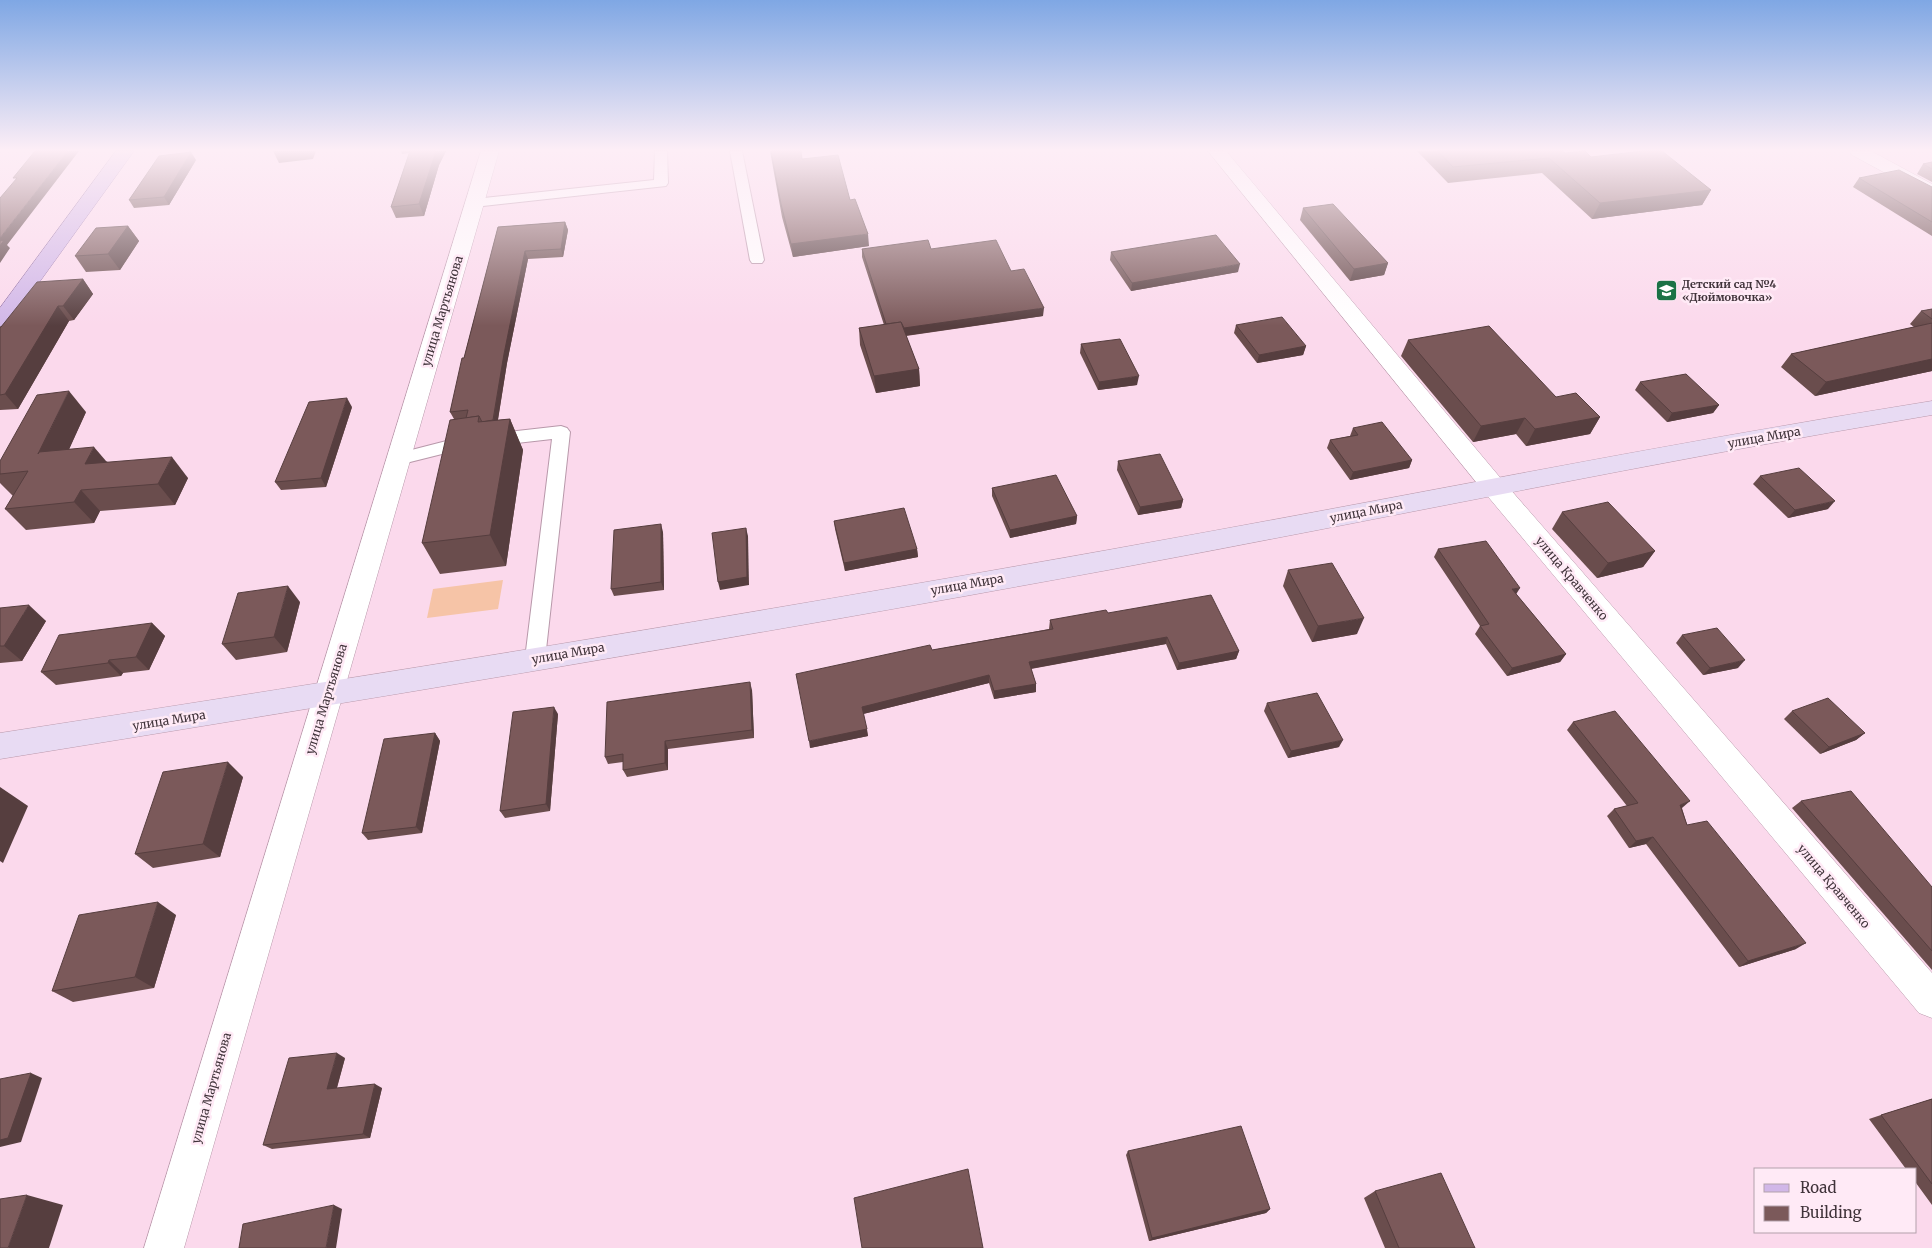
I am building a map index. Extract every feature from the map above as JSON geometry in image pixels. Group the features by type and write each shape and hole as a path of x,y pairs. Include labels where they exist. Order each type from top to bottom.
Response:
{"main road":[{"path":"0,323 83,209"},
{"name":"улица Мира","path":"0,746 327,695 1110,559 1932,408"}],"street":[{"name":"улица Мартьянова","path":"164,1248 472,209"},
{"name":"улица Кравченко","path":"1265,209 1494,487 1932,1000"}],"lane":[{"path":"747,209 757,260"},
{"path":"398,459 462,442 562,432 535,659"}],"shaded area":[{"path":"503,580 498,609 427,618 433,589"}],"building":[{"path":"0,209 22,209 0,238"},
{"path":"782,209 859,209 868,234 791,244"},
{"path":"1304,209 1338,209 1388,263 1354,269"},
{"path":"1911,209 1932,209 1932,222"},
{"path":"565,222 561,249 525,251 493,420 482,422 479,416 466,418 468,410 450,412 462,358 464,358 498,227"},
{"path":"128,226 108,254 75,256 96,228"},
{"path":"1216,235 1240,264 1132,283 1111,252"},
{"path":"928,240 931,249 996,240 1011,271 1024,269 1044,308 904,328 901,322 886,324 862,249"},
{"path":"83,279 63,306 58,306 5,394 0,395 0,327 37,282"},
{"path":"1932,309 1932,319 1921,311"},
{"path":"1282,317 1306,346 1259,355 1236,325"},
{"path":"901,322 919,369 874,376 859,328"},
{"path":"1932,323 1932,359 1826,382 1791,354"},
{"path":"1489,326 1556,397 1576,393 1600,417 1535,429 1525,418 1481,426 1408,340"},
{"path":"1120,339 1139,376 1099,382 1081,344"},
{"path":"1686,374 1719,405 1672,413 1640,382"},
{"path":"69,391 38,454 39,452 94,447 85,464 172,457 158,484 81,490 74,502 5,509 28,471 0,474 0,461 37,395"},
{"path":"347,398 321,478 275,482 309,402"},
{"path":"479,416 478,422 510,419 490,535 422,543 450,420"},
{"path":"1382,422 1412,460 1353,472 1330,440 1358,435 1353,428"},
{"path":"1160,454 1183,500 1140,507 1118,461"},
{"path":"1799,468 1835,501 1795,510 1760,476"},
{"path":"1056,475 1077,516 1010,530 992,488"},
{"path":"1608,502 1655,551 1608,563 1562,512"},
{"path":"904,508 917,549 844,563 834,521"},
{"path":"661,524 661,582 611,589 614,530"},
{"path":"746,528 747,577 718,582 712,533"},
{"path":"1486,541 1520,588 1512,589 1566,654 1512,668 1480,626 1489,624 1438,549"},
{"path":"1332,563 1364,618 1318,626 1288,570"},
{"path":"288,586 274,637 222,644 238,593"},
{"path":"1211,595 1239,651 1179,663 1167,637 1029,662 1036,684 994,691 989,675 862,707 867,729 809,741 796,674 930,645 932,650 1053,629 1050,620 1106,610 1108,613"},
{"path":"29,605 4,646 0,646 0,608"},
{"path":"152,623 136,657 109,660 108,663 41,672 59,635"},
{"path":"1717,628 1745,660 1710,668 1682,635"},
{"path":"750,682 752,730 665,741 665,763 623,770 623,754 605,757 607,702"},
{"path":"1317,693 1343,740 1291,751 1267,703"},
{"path":"1828,698 1865,733 1829,747 1792,711"},
{"path":"554,707 546,804 500,811 513,712"},
{"path":"1615,711 1690,801 1680,805 1687,825 1707,821 1806,943 1748,961 1653,837 1636,841 1614,809 1638,803 1573,722"},
{"path":"435,733 416,827 362,833 384,739"},
{"path":"228,762 203,844 135,854 163,772"},
{"path":"1851,791 1932,887 1932,951 1801,801"},
{"path":"158,902 135,977 52,991 79,915"},
{"path":"337,1053 327,1089 375,1084 363,1134 263,1145 289,1058"},
{"path":"31,1073 8,1138 0,1140 0,1079"},
{"path":"1932,1099 1932,1184 1881,1115"},
{"path":"1241,1126 1270,1209 1152,1238 1128,1151"},
{"path":"968,1169 983,1248 862,1248 854,1198"},
{"path":"1441,1173 1475,1248 1399,1248 1375,1191"},
{"path":"27,1195 8,1248 0,1248 0,1199"},
{"path":"334,1205 326,1248 239,1248 243,1224"}],"place":[{"name":"Детский сад №4 «Дюймовочка»","path":"1666,290"}]}
